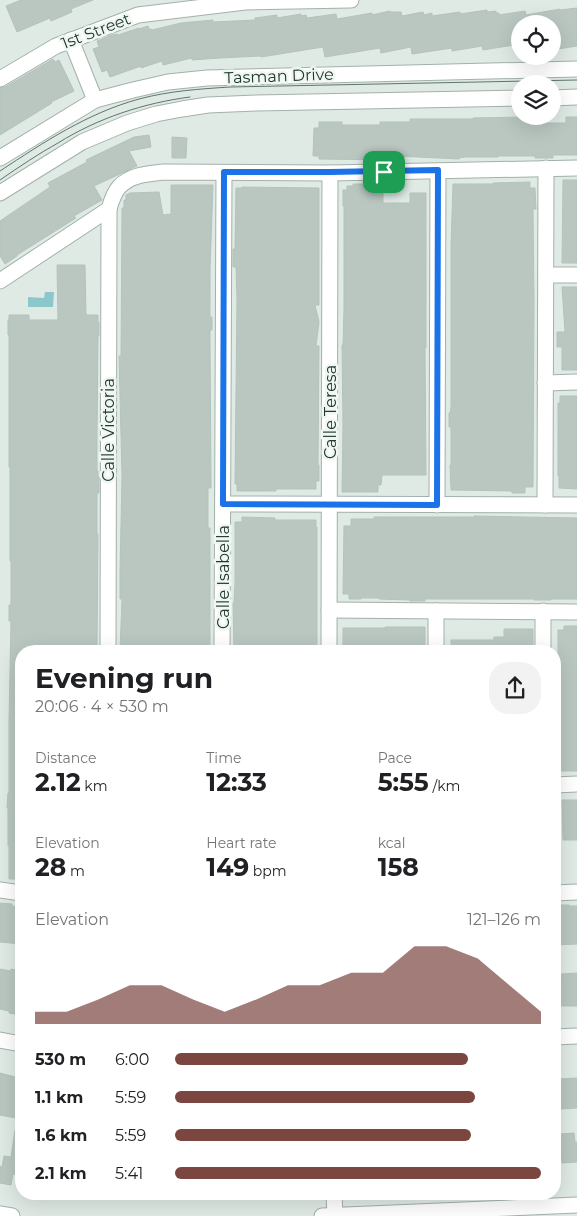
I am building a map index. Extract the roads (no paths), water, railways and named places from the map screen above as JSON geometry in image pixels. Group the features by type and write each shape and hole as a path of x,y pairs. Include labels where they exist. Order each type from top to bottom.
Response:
{"street":[{"name":"1st Street","path":"0,78 56,46 138,7 245,1 351,0"},
{"path":"70,40 95,100"},
{"name":"Tasman Drive","path":"0,158 95,100 168,82 207,78 577,69"},
{"path":"561,98 577,97"},
{"name":"Tasman Drive","path":"0,193 89,138 127,123 182,108 246,103 511,98"},
{"path":"545,505 546,168"},
{"path":"0,281 109,209 119,187 139,175 164,172 330,172 577,168"},
{"path":"437,505 438,170"},
{"name":"Calle Isabella","path":"222,645 224,172"},
{"name":"Calle Teresa","path":"329,645 330,172"},
{"name":"Calle Victoria","path":"108,645 109,209"},
{"path":"546,275 577,275"},
{"path":"546,383 577,382"},
{"path":"223,504 577,505"},
{"path":"329,610 577,612"},
{"path":"436,611 436,645"},
{"path":"544,611 544,645"},
{"path":"561,785 577,784"},
{"path":"0,890 15,892"},
{"path":"561,893 577,892"},
{"path":"561,1037 577,1036"},
{"path":"0,1040 15,1043"},
{"path":"334,1200 335,1216"},
{"path":"322,1216 577,1205"},
{"path":"0,1214 12,1216"}],"water":[{"path":"45,292 54,292 53,307 28,307 28,297 44,298"}],"tram line":[{"path":"0,171 84,120 139,99 173,92 230,87 577,80"},
{"path":"0,180 73,134 105,119 156,103 190,97"}]}
